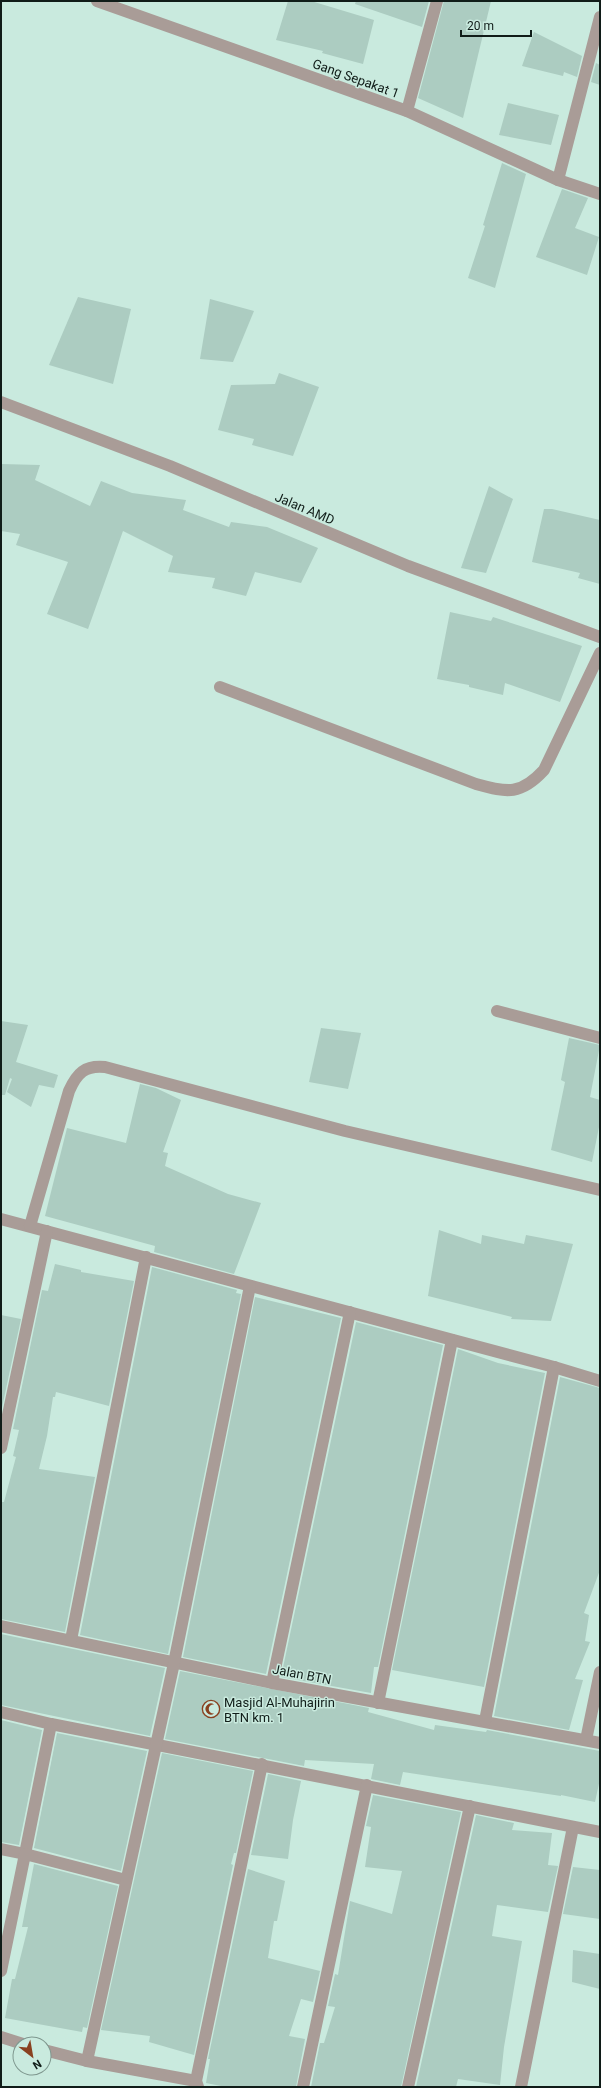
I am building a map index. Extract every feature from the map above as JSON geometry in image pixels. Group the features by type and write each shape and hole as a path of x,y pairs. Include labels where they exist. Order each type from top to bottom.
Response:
{"street":[{"name":"Gang Sepakat 1","path":"97,1 407,111 558,180 600,194"},
{"path":"407,111 437,1"},
{"path":"558,180 600,17"},
{"name":"Jalan AMD","path":"1,402 170,466 408,566 600,637"},
{"path":"220,687 476,784 499,790 512,790 525,787 544,770 600,653"},
{"path":"497,1011 600,1038"},
{"path":"30,1226 74,1078 80,1071 96,1066 106,1067 345,1131 600,1190"},
{"path":"1,1219 554,1367 600,1381"},
{"path":"1,1448 47,1231"},
{"path":"71,1640 146,1257"},
{"path":"87,2061 174,1663 250,1286"},
{"path":"272,1683 350,1312"},
{"path":"378,1703 452,1340"},
{"path":"485,1721 554,1367"},
{"name":"Jalan BTN","path":"1,1626 272,1683 600,1743"},
{"path":"586,1740 600,1672"},
{"path":"1,1712 51,1724 262,1764 600,1832"},
{"path":"1,1971 51,1724"},
{"path":"52,2052 87,2061 197,2084 262,1764"},
{"path":"303,2087 367,1785"},
{"path":"408,2087 470,1806"},
{"path":"521,2087 574,1826"},
{"path":"1,1849 126,1880"},
{"path":"1,2037 12,2040"}],"building":[{"path":"288,1 311,1 374,20 363,64 322,53 323,51 276,40"},
{"path":"356,1 429,1 422,27 355,4"},
{"path":"444,1 491,1 463,118 418,98"},
{"path":"534,32 582,56 577,77 564,72 563,76 522,66"},
{"path":"596,63 600,65 600,85 591,82"},
{"path":"508,103 559,115 551,145 499,135"},
{"path":"502,163 526,174 495,288 468,278 485,226 483,225"},
{"path":"562,189 588,198 575,228 599,237 587,275 536,257"},
{"path":"78,297 131,309 113,384 49,365"},
{"path":"210,299 254,311 233,362 200,359"},
{"path":"279,373 319,387 293,456 252,445 254,439 218,430 231,385 275,384"},
{"path":"1,464 40,465 35,480 90,506 101,481 132,493 186,500 183,510 229,527 231,522 267,527 318,548 301,583 255,572 246,596 212,588 215,578 168,572 173,556 123,531 88,629 47,614 68,562 16,545 20,534 1,531"},
{"path":"489,486 513,499 486,573 461,568"},
{"path":"544,509 552,509 600,520 600,584 578,578 580,573 532,562"},
{"path":"450,612 491,621 493,617 582,646 560,702 505,683 503,695 469,687 469,685 437,679"},
{"path":"1,1021 28,1025 16,1062 58,1075 54,1088 39,1085 31,1107 7,1092 12,1079 10,1078 5,1095 1,1095"},
{"path":"321,1028 361,1033 348,1089 309,1082"},
{"path":"569,1038 600,1045 590,1097 600,1100 600,1122 592,1162 551,1150 565,1082 561,1080"},
{"path":"140,1084 156,1088 181,1100 163,1152 168,1153 165,1166 228,1194 261,1203 234,1274 154,1252 155,1246 45,1216 67,1128 126,1143"},
{"path":"439,1230 481,1244 482,1235 524,1244 526,1235 573,1244 551,1321 511,1319 512,1317 428,1296"},
{"path":"55,1264 81,1270 81,1272 134,1281 109,1406 56,1392 55,1397 53,1397 47,1436 39,1469 95,1477 65,1632 1,1619 1,1502 4,1502 16,1457 13,1456 19,1430 13,1429 42,1290 48,1291"},
{"path":"152,1267 237,1290 236,1293 241,1294 168,1654 80,1635"},
{"path":"255,1297 341,1318 266,1674 183,1657"},
{"path":"1,1315 21,1319 1,1412"},
{"path":"356,1322 443,1345 378,1667 374,1667 371,1693 281,1677"},
{"path":"458,1349 498,1363 545,1373 484,1687 392,1670"},
{"path":"560,1377 600,1388 600,1570 584,1613 589,1615 585,1641 590,1642 575,1679 583,1680 569,1730 494,1716"},
{"path":"1,1634 165,1668 150,1736 1,1705"},
{"path":"180,1671 369,1708 368,1712 434,1730 435,1725 486,1732 487,1730 600,1751 600,1779 595,1802 561,1795 403,1772 400,1785 371,1779 374,1764 305,1760 304,1766 165,1739"},
{"path":"1,1720 42,1730 19,1845 1,1842"},
{"path":"57,1733 147,1751 121,1871 34,1848"},
{"path":"162,1753 253,1771 236,1853 234,1853 231,1864 233,1865 194,2055 149,2042 150,2036 101,2030"},
{"path":"268,1774 301,1781 293,1820 288,1859 251,1855"},
{"path":"373,1795 461,1812 401,2087 311,2087 320,2043 324,2043 335,2007 328,2006 335,1974 338,1975 350,1901 392,1914 402,1871 365,1867 371,1827 366,1826"},
{"path":"476,1815 514,1823 512,1830 552,1833 548,1865 558,1866 548,1912 497,1905 492,1936 522,1941 504,2047 500,2085 458,2079 456,2087 416,2087"},
{"path":"34,1864 118,1886 87,2028 83,2027 82,2032 5,2018 12,1979 15,1979 28,1927 22,1927"},
{"path":"573,1867 600,1870 600,1919 563,1914"},
{"path":"248,1869 285,1881 277,1921 274,1921 268,1958 320,1971 313,2002 301,1999 289,2036 305,2039 296,2087 226,2087 206,2083 210,2059 208,2059"},
{"path":"573,1950 600,1954 600,1989 572,1982"}],"place":[{"name":"Masjid Al-Muhajirin BTN km. 1","path":"211,1709"}]}
